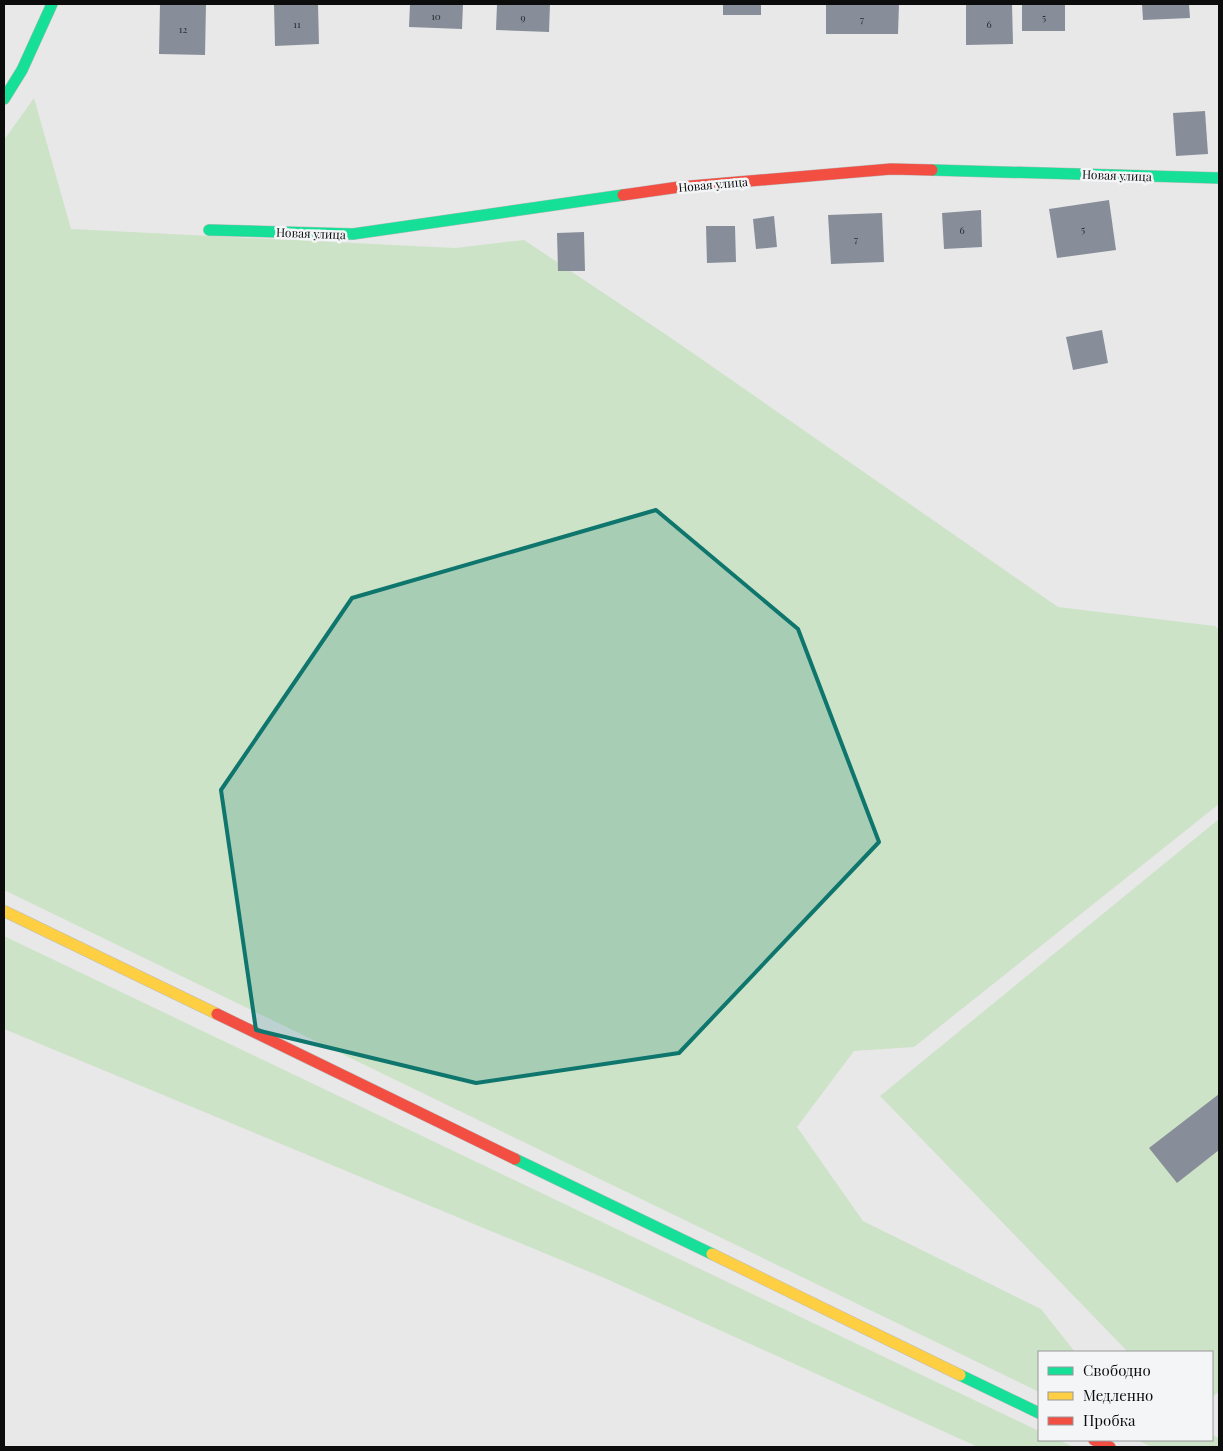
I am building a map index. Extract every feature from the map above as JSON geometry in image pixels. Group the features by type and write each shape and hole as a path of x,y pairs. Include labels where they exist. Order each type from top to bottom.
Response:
{"street":[{"path":"4,99 22,70 52,4"},
{"name":"Новая улица","path":"209,230 353,234 679,186 891,169 1219,178"},
{"path":"4,911 1038,1413"},
{"path":"1096,1441 1110,1447"}],"highlighted area":[{"path":"656,510 798,629 879,842 679,1053 476,1083 256,1030 221,790 352,598"}],"green space":[{"path":"34,98 71,229 455,248 524,240 674,340 1058,607 1215,626 1219,629 1219,804 914,1047 854,1051 797,1127 863,1221 1041,1309 1074,1351 1038,1351 1038,1392 4,890 4,140"},
{"path":"1219,819 1219,1392 1213,1396 1213,1351 1127,1351 880,1096"},
{"path":"4,936 1038,1431 1038,1441 1060,1441 1074,1447 978,1447 609,1280 4,1029"},
{"path":"1213,1435 1219,1438 1219,1447 1152,1447 1139,1441 1213,1441"}],"building":[{"path":"160,4 206,4 205,55 159,54"},
{"path":"274,4 318,4 319,44 275,46"},
{"path":"410,4 463,4 462,29 409,27"},
{"path":"497,4 550,4 549,32 496,30"},
{"path":"723,4 761,4 761,15 723,15"},
{"path":"826,4 899,4 898,34 826,34"},
{"path":"966,4 1012,4 1013,44 966,45"},
{"path":"1022,4 1065,4 1065,31 1022,31"},
{"path":"1142,4 1189,4 1190,18 1143,20"},
{"path":"1205,111 1208,154 1176,156 1173,113"},
{"path":"1109,200 1116,250 1057,258 1049,209"},
{"path":"981,210 982,247 944,249 942,213"},
{"path":"882,213 884,262 831,264 828,215"},
{"path":"774,216 777,247 756,249 753,219"},
{"path":"706,226 735,226 736,262 707,263"},
{"path":"584,232 585,271 558,271 557,233"},
{"path":"1102,330 1108,363 1073,370 1066,337"},
{"path":"1219,1094 1219,1150 1177,1183 1149,1148"}],"traffic: fast":[{"path":"4,99 22,70 52,4"},
{"path":"932,170 1219,178"},
{"path":"209,230 353,234 623,195"},
{"path":"515,1159 712,1254"},
{"path":"960,1375 1038,1413"}],"traffic: slow":[{"path":"4,911 217,1014"},
{"path":"712,1254 960,1375"}],"traffic: jam":[{"path":"623,195 679,187 891,169 932,170"},
{"path":"217,1014 515,1159"},
{"path":"1096,1441 1110,1447"}]}
